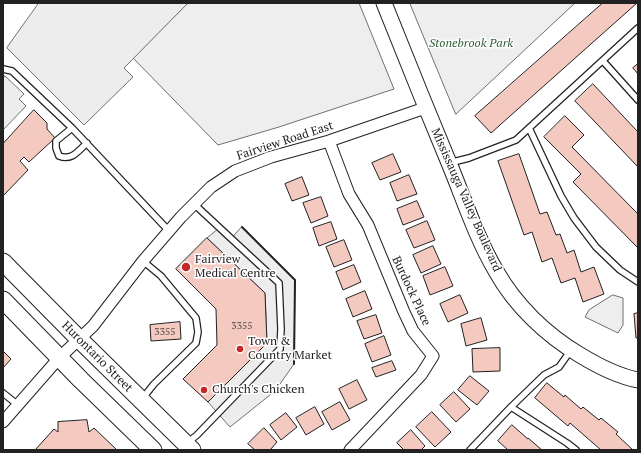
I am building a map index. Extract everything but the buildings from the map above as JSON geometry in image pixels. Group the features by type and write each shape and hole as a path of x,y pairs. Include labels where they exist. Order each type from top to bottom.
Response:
{"main road":[{"name":"Hurontario Street","path":"3,262 141,401 189,447"},
{"path":"3,300 152,450"}],"street":[{"name":"Mississauga Valley Boulevard","path":"384,3 473,223 495,270 508,290 524,310 549,334 571,350 599,366 638,380"},
{"name":"Fairview Road East","path":"3,422 59,358 93,326 143,261 193,204 211,187 235,171 271,157 330,141 426,108"},
{"name":"Burdock Place","path":"330,141 349,194 368,225 413,331 433,356 421,376 350,450"}],"lane":[{"path":"449,163 469,158 516,140 638,28"},
{"path":"603,61 638,100"},
{"path":"3,69 12,71 72,128 169,231"},
{"path":"72,128 56,141 56,148 60,156 70,158 87,143"},
{"path":"529,128 561,196 574,218 596,246 620,270 638,282"},
{"path":"189,447 197,435 280,349 281,342 279,283 193,204"},
{"path":"141,401 154,384 196,343 198,332 196,318 160,276 143,261"},
{"path":"470,450 511,407 544,376 559,367 571,350"},
{"path":"3,393 18,405"},
{"path":"511,407 576,450"}],"green space":[{"path":"186,3 359,3 394,89 279,127 218,145 133,58 187,4"},
{"name":"Stonebrook Park","path":"410,3 575,3 456,114"},
{"path":"613,295 623,298 623,325 618,333 585,317 589,310"}],"shaded area":[{"path":"39,3 187,4 124,68 133,77 84,125 7,48"},
{"path":"5,76 24,94 19,99 26,106 3,130 3,79"},
{"path":"242,227 295,280 294,364 275,391 230,427 208,402 267,343 265,293 207,238 219,228 231,238"}],"wall":[{"path":"242,227 295,280 294,364"}],"place":[{"name":"Fairview Medical Centre","path":"186,267"},
{"name":"Town & Country Market","path":"240,349"},
{"name":"Church's Chicken","path":"204,390"}]}
